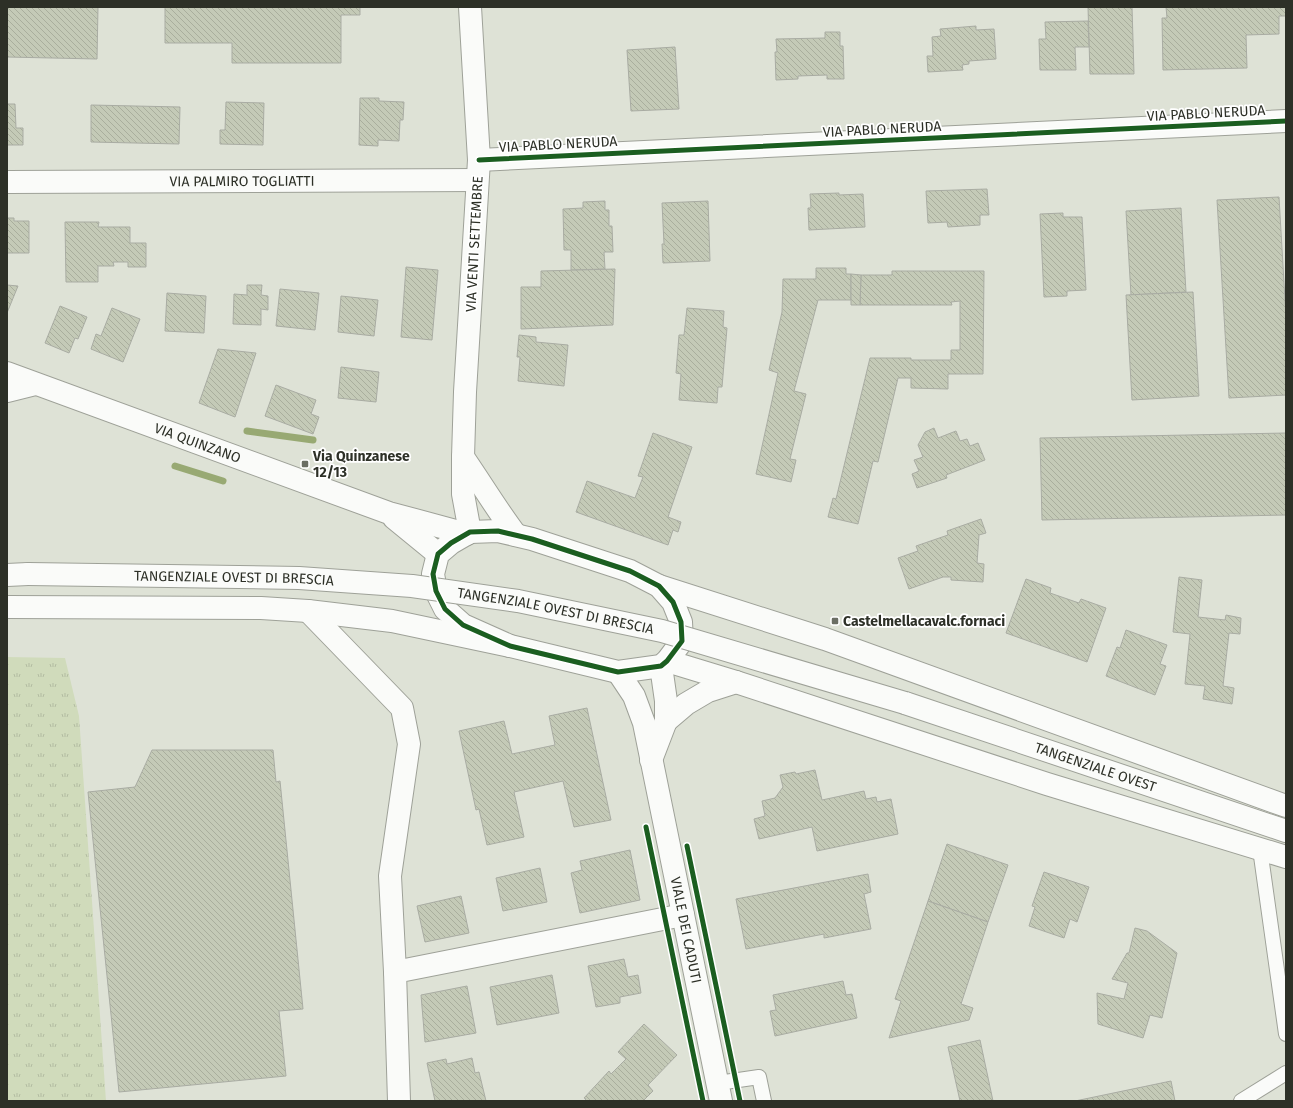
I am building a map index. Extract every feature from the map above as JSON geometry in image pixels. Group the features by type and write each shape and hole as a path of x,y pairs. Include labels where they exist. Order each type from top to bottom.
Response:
{"street":[{"name":"VIA VENTI SETTEMBRE","path":"469,533 462,494 465,392 478,170 470,7"},
{"name":"VIA PABLO NERUDA","path":"478,170 1286,121"},
{"name":"VIA PALMIRO TOGLIATTI","path":"7,182 478,170"},
{"name":"VIA QUINZANO","path":"7,373 389,513 469,533"},
{"path":"7,390 35,384"},
{"path":"463,457 516,535"},
{"name":"VIA QUINZANO","path":"389,513 438,554"},
{"path":"510,646 463,625 445,609 436,591 433,574 438,554 451,543 469,533 498,531 516,535 630,571 659,586 825,639 1286,806"},
{"name":"TANGENZIALE OVEST DI BRESCIA","path":"7,574 299,578 412,586 518,601 662,631 905,703"},
{"path":"651,760 666,721 664,664 682,641 681,622 673,602 659,586"},
{"path":"7,607 261,608 308,611 392,621 510,646 618,672 664,664 736,682 1040,781 1286,857"},
{"path":"308,611 402,708 409,744 390,876 396,972 398,1101"},
{"name":"VIALE DEI CADUTI","path":"618,672 634,696 644,723 720,1092"},
{"path":"666,721 686,704 708,691 736,682"},
{"name":"TANGENZIALE OVEST","path":"905,703 1286,831"},
{"path":"396,972 683,915"}],"lane":[{"path":"1260,849 1286,1034"},
{"path":"1241,1101 1286,1073"},
{"path":"720,1092 759,1077 764,1101"}],"green space":[{"path":"7,657 65,658 79,716 106,1101 7,1101"}],"building":[{"path":"7,7 98,7 97,59 7,57"},
{"path":"165,7 360,7 360,15 341,15 341,63 232,63 232,43 165,43"},
{"path":"1088,7 1132,7 1134,74 1090,74"},
{"path":"1166,7 1286,7 1286,16 1279,16 1279,34 1246,35 1247,68 1163,70 1162,18 1167,18"},
{"path":"1088,21 1089,47 1075,47 1076,70 1040,70 1039,39 1046,39 1045,22"},
{"path":"976,26 976,30 994,29 996,59 969,61 969,64 962,65 963,70 928,72 927,56 933,56 932,37 941,36 940,29"},
{"path":"825,32 840,32 840,46 843,46 844,79 827,79 827,75 798,76 798,79 776,80 776,39 825,38"},
{"path":"675,47 679,109 631,111 627,50"},
{"path":"360,98 379,98 379,101 404,102 403,120 400,120 399,141 378,140 378,146 359,145"},
{"path":"226,102 264,103 263,145 220,144 220,130 225,130"},
{"path":"7,104 15,104 16,128 23,128 23,145 7,145"},
{"path":"91,105 180,107 179,144 91,142"},
{"path":"987,189 989,215 980,215 980,225 948,227 947,222 928,223 926,191"},
{"path":"839,193 839,195 863,194 865,227 809,230 808,208 811,208 810,194"},
{"path":"1279,197 1286,317 1286,395 1229,398 1217,200"},
{"path":"605,201 605,210 609,210 609,226 612,226 613,252 604,252 605,269 571,270 571,250 564,250 563,209 583,208 583,202"},
{"path":"708,201 710,261 663,263 662,244 664,244 662,203"},
{"path":"1181,208 1186,292 1131,295 1126,211"},
{"path":"1063,213 1063,217 1082,217 1086,290 1067,291 1067,296 1044,297 1040,214"},
{"path":"7,218 14,218 14,221 29,221 29,253 7,253"},
{"path":"65,222 99,222 98,227 130,227 130,243 146,243 146,267 128,267 128,262 113,262 114,266 98,266 98,282 66,282"},
{"path":"406,267 438,270 432,340 401,337"},
{"path":"816,268 846,268 846,274 851,274 851,300 818,300 794,391 806,394 790,459 796,460 791,482 756,474 778,373 769,370 782,312 783,279 816,279"},
{"path":"615,269 613,325 521,329 521,287 541,287 541,271"},
{"path":"892,271 984,271 983,374 948,374 948,389 911,388 911,378 898,378 878,462 873,461 858,524 828,517 833,498 836,499 870,358 951,360 951,350 960,350 960,301 951,302 952,305 860,305 861,275 892,275"},
{"path":"851,274 861,275 860,305 851,305"},
{"path":"7,285 18,286 7,313"},
{"path":"247,285 262,285 261,295 268,296 268,310 261,309 261,325 233,324 234,294 247,295"},
{"path":"280,289 319,293 315,330 276,326"},
{"path":"1193,292 1199,396 1132,400 1126,295"},
{"path":"167,293 206,296 204,333 165,331"},
{"path":"341,296 378,300 374,336 338,332"},
{"path":"60,306 87,317 78,339 75,338 69,353 45,343"},
{"path":"112,308 140,319 123,362 91,349 96,334 101,336"},
{"path":"687,308 724,311 723,327 727,328 722,387 718,387 717,403 679,400 681,374 676,373 679,335 684,335"},
{"path":"519,335 536,337 536,342 568,345 564,386 518,381 520,357 517,357"},
{"path":"218,349 256,353 235,417 199,403"},
{"path":"341,367 379,372 376,402 338,398"},
{"path":"276,385 316,400 311,414 319,417 313,434 265,416"},
{"path":"934,428 938,438 956,431 960,441 967,439 970,446 978,443 985,460 946,475 947,478 917,488 912,474 919,471 914,460 923,457 918,445 925,432"},
{"path":"653,433 692,447 668,517 681,522 678,532 673,530 668,545 576,512 587,481 635,498 643,477 638,476"},
{"path":"1286,433 1286,515 1042,520 1040,438"},
{"path":"981,519 986,533 979,535 977,563 984,564 983,582 951,580 951,577 943,577 909,589 898,558 918,551 916,546 948,535 947,531"},
{"path":"1179,577 1202,580 1198,617 1225,620 1226,615 1241,618 1240,634 1229,633 1223,686 1234,688 1232,704 1203,699 1205,686 1185,684 1190,634 1173,632"},
{"path":"1026,579 1051,588 1050,593 1079,603 1081,599 1106,608 1087,662 1006,633"},
{"path":"1126,630 1167,645 1160,664 1166,666 1155,695 1106,676 1117,647 1120,648"},
{"path":"587,708 611,820 574,827 563,781 514,792 524,837 487,845 479,809 476,810 459,731 504,721 512,754 555,745 549,716"},
{"path":"152,750 273,750 276,782 280,781 303,1009 279,1011 286,1076 119,1092 88,792 135,787"},
{"path":"815,770 822,800 864,791 866,799 876,797 877,802 891,799 898,834 817,851 812,827 759,839 754,819 765,816 762,801 775,798 783,787 780,775 795,772 796,774"},
{"path":"947,844 1008,865 988,922 928,901"},
{"path":"630,850 640,900 580,913 571,873 582,870 580,861"},
{"path":"540,868 547,902 503,911 496,878"},
{"path":"1044,872 1089,887 1077,922 1070,919 1064,938 1029,926 1035,907 1032,906"},
{"path":"868,874 871,892 864,894 871,929 824,938 824,934 746,949 736,899"},
{"path":"461,896 469,933 425,942 417,906"},
{"path":"928,901 988,922 961,1004 973,1008 969,1020 889,1038 901,1001 895,999"},
{"path":"1135,928 1147,931 1177,953 1162,1018 1150,1015 1143,1038 1098,1024 1097,993 1124,999 1128,983 1112,979 1127,953 1129,953"},
{"path":"624,959 628,977 638,975 641,993 620,997 620,1003 596,1007 588,966"},
{"path":"552,975 559,1013 497,1025 490,987"},
{"path":"843,981 846,995 852,994 857,1018 775,1036 770,1011 776,1010 773,995"},
{"path":"467,986 476,1033 425,1042 421,995"},
{"path":"644,1024 677,1055 648,1085 653,1091 643,1101 584,1101 586,1099 584,1098 609,1071 611,1074 626,1059 618,1052"},
{"path":"980,1040 993,1101 960,1101 948,1047"},
{"path":"472,1058 475,1073 479,1072 486,1101 435,1101 427,1063 446,1059 447,1064"},
{"path":"1171,1081 1175,1101 1075,1101"}],"waterway":[{"path":"247,431 313,440"},
{"path":"175,466 223,481"}],"cycle path":[{"path":"479,160 1286,121"},
{"path":"498,531 532,539 630,571 659,586 673,602 681,622 682,641 667,661 661,666 618,672 510,646 463,625 445,609 436,591 433,574 438,554 451,543 470,532 498,531"},
{"path":"646,827 703,1101"},
{"path":"687,846 740,1101"}],"place":[{"name":"Via Quinzanese 12/13","path":"305,464"},
{"name":"Castelmellacavalc.fornaci","path":"835,621"}]}
